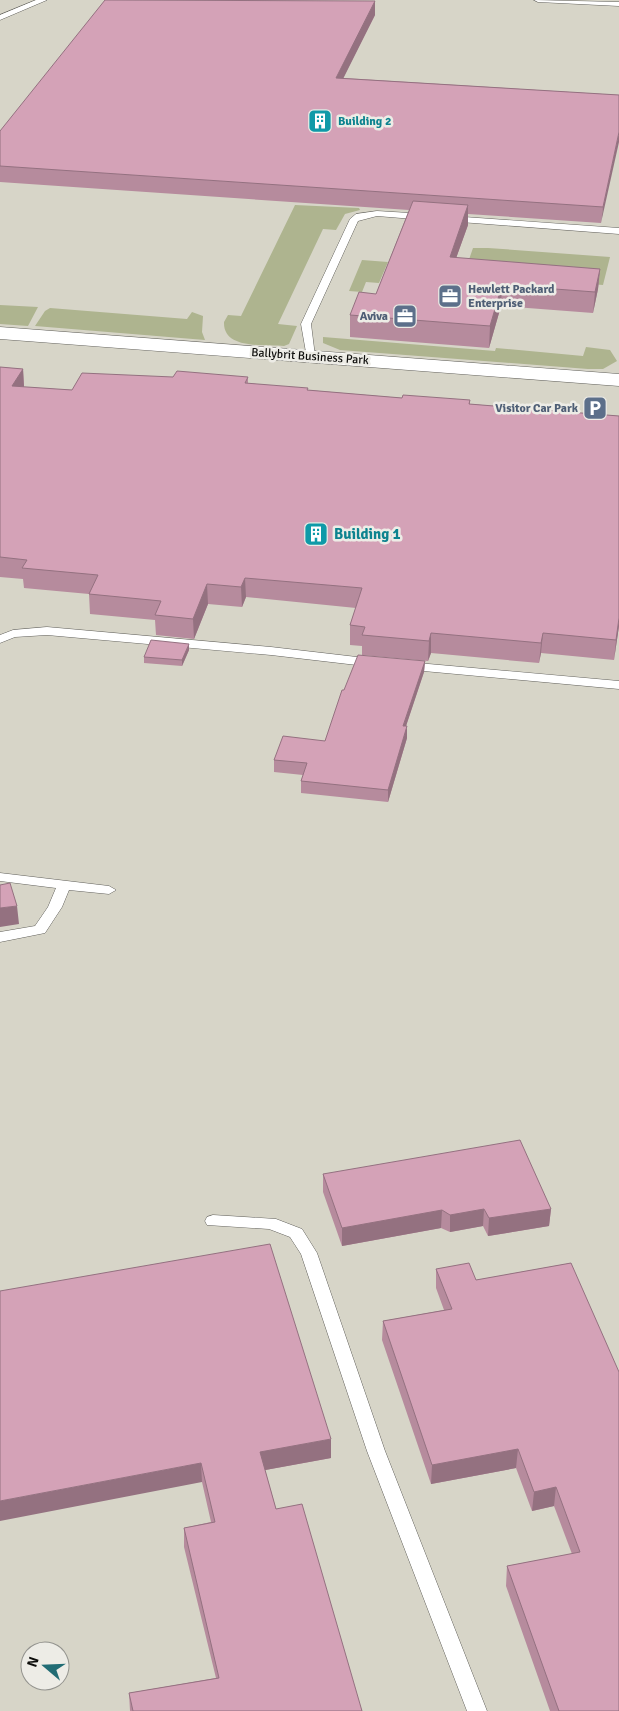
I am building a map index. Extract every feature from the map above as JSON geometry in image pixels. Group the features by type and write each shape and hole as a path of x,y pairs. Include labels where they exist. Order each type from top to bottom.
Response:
{"street":[{"name":"Ballybrit Business Park","path":"0,333 619,380"}],"lane":[{"path":"0,18 21,7 43,0"},
{"path":"538,0 619,4"},
{"path":"310,356 306,324 357,216 374,213 619,231"},
{"path":"0,639 13,634 47,631 619,685"},
{"path":"0,877 109,890"},
{"path":"0,937 40,930 55,907 64,885"},
{"path":"213,1221 270,1223 296,1233 309,1253 376,1451 477,1711"}],"shaded area":[{"path":"0,0 619,0 619,1711 0,1711"}],"green space":[{"path":"295,205 359,208 360,210 345,214 336,230 323,229 278,324 297,326 289,344 284,346 256,345 238,341 230,337 224,322 228,315 241,316"},
{"path":"473,248 610,257 603,285 464,274"},
{"path":"362,260 388,262 379,283 366,282 362,292 349,291"},
{"path":"0,305 38,307 28,326 0,324"},
{"path":"50,308 187,319 192,312 203,316 202,332 205,340 35,326 45,311"},
{"path":"323,337 495,351 496,348 583,356 586,347 610,350 617,361 603,369 588,369 340,350 323,343"}],"building":[{"name":"Building 2","path":"105,0 375,1 336,78 619,95 619,132 603,207 0,166 0,131"},
{"path":"413,201 468,205 450,257 600,269 595,292 502,285 490,326 350,315 359,292 376,294"},
{"name":"Building 1","path":"0,367 23,369 12,386 72,390 82,373 173,377 177,371 248,377 245,383 308,388 307,390 402,398 403,395 470,400 469,404 619,416 619,618 616,640 543,633 541,643 431,633 429,641 362,635 365,627 350,625 362,588 245,578 241,587 207,584 193,619 155,615 161,601 89,594 98,575 22,568 27,560 0,557"},
{"path":"151,640 189,644 182,660 144,657"},
{"path":"358,655 425,661 403,726 407,726 388,790 301,781 307,763 274,760 283,736 325,741 342,690 344,690"},
{"path":"10,883 17,906 0,908 0,885"},
{"path":"520,1140 551,1209 489,1218 484,1209 450,1215 442,1210 342,1228 323,1174"},
{"path":"270,1244 331,1439 260,1452 276,1509 302,1504 362,1711 133,1711 129,1693 219,1678 184,1528 215,1522 201,1463 0,1501 0,1291"},
{"path":"469,1263 476,1280 571,1263 619,1372 619,1711 559,1711 507,1566 580,1552 556,1487 534,1492 518,1449 432,1465 383,1321 452,1309 436,1269"}],"place":[{"name":"Building 2","path":"320,121"},
{"name":"Hewlett Packard Enterprise","path":"450,296"},
{"name":"Aviva","path":"405,316"},
{"name":"Visitor Car Park","path":"595,408"},
{"name":"Building 1","path":"316,534"}]}
